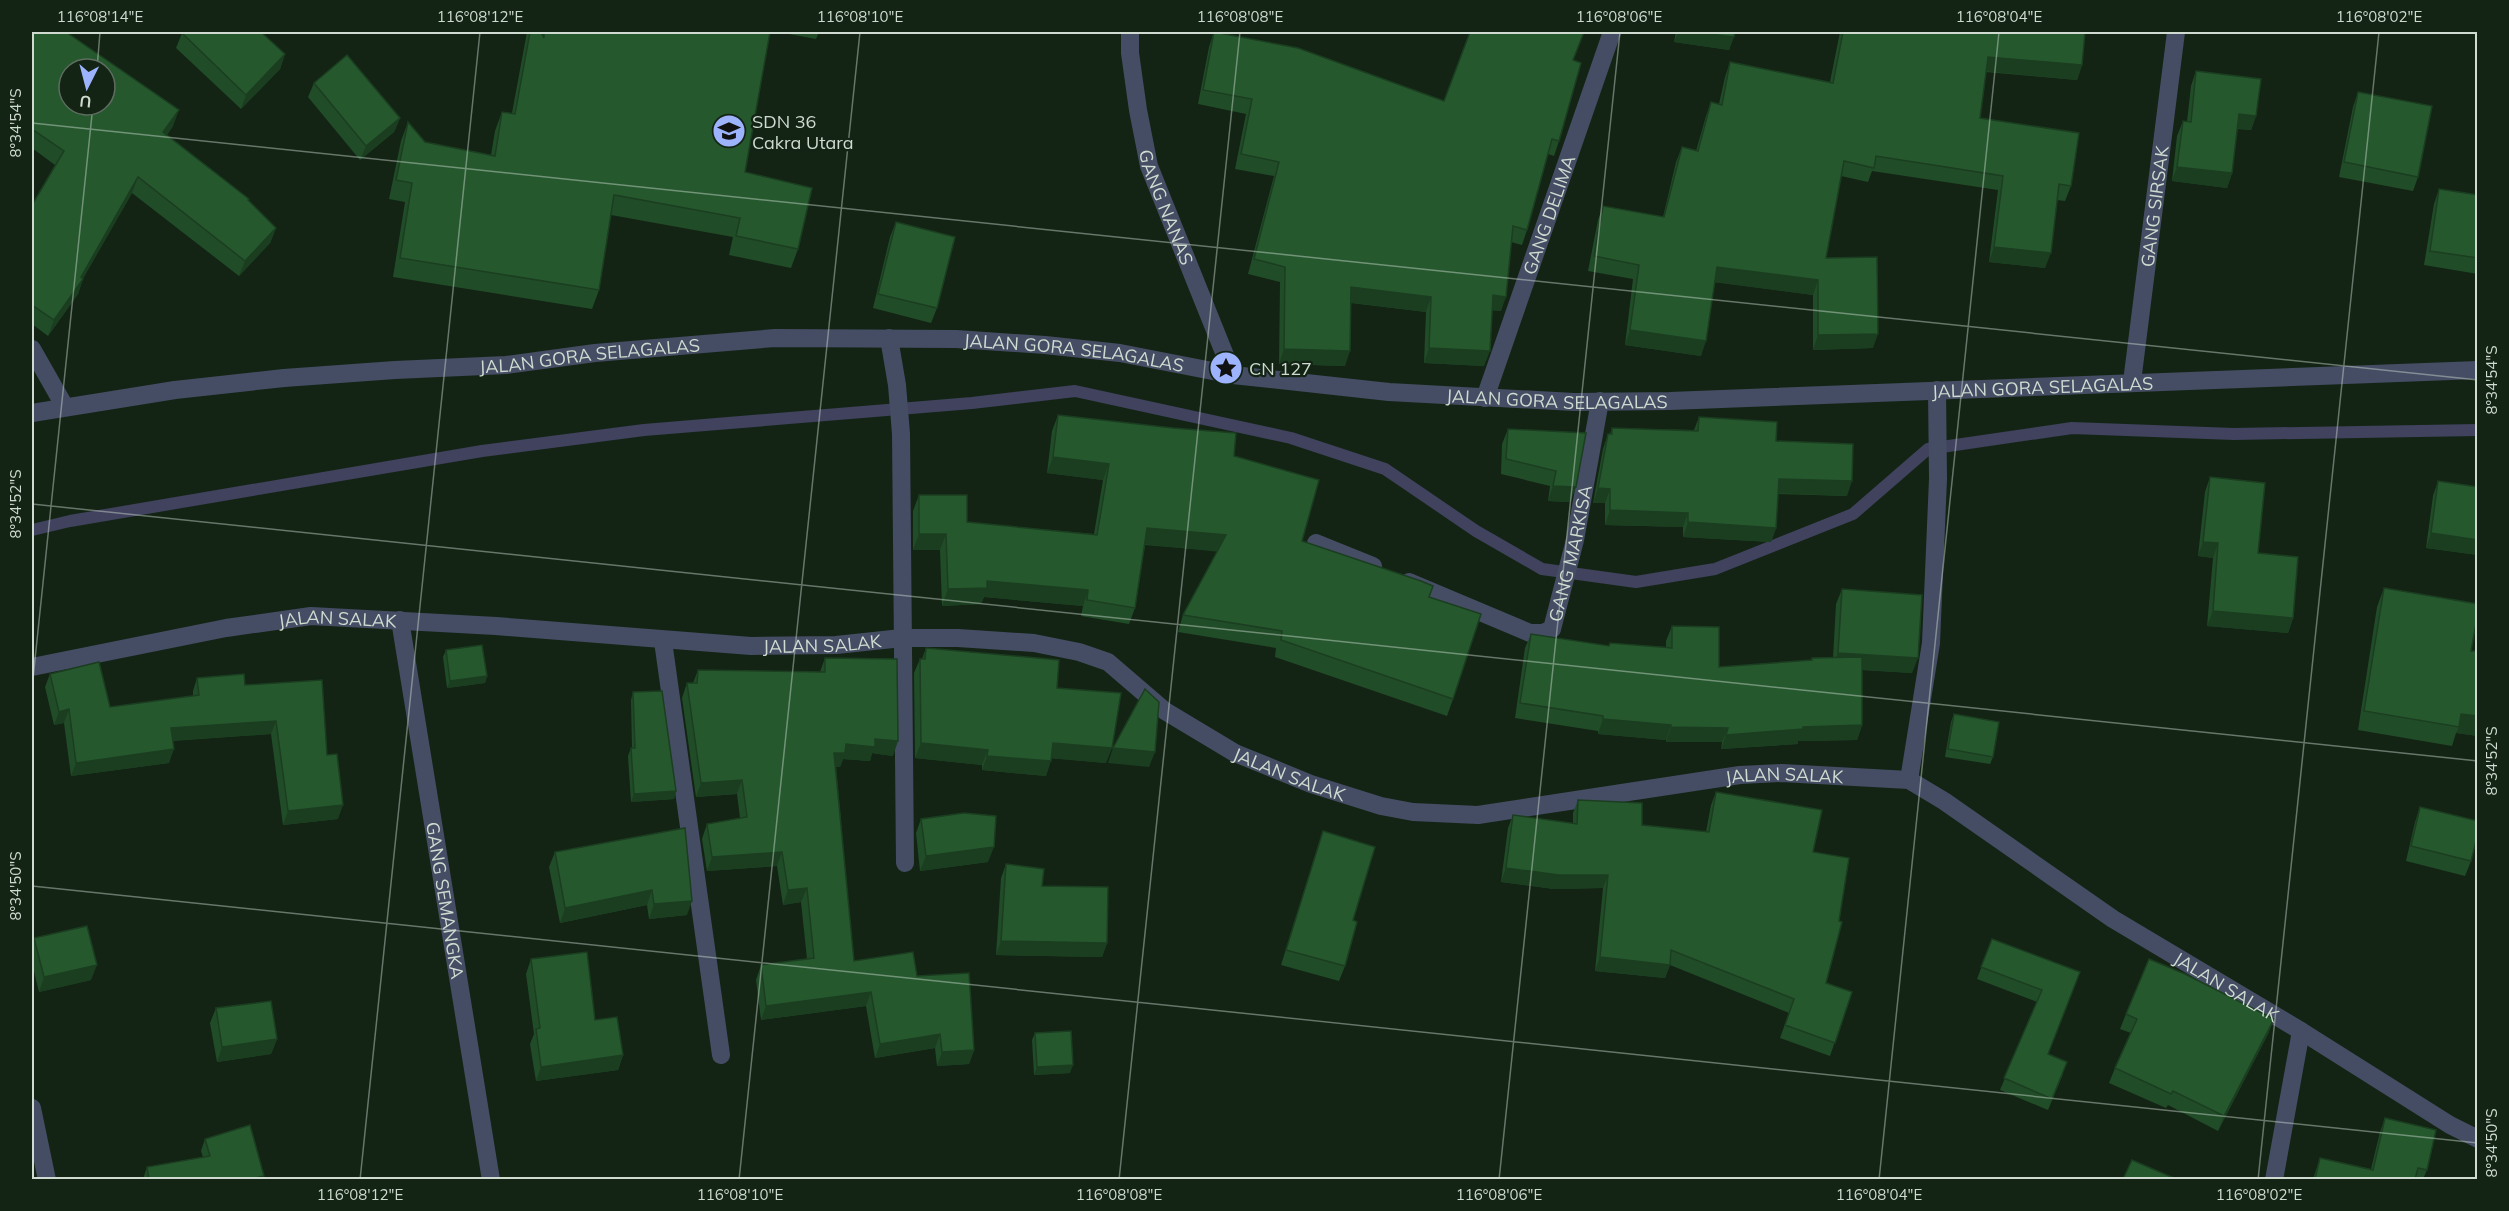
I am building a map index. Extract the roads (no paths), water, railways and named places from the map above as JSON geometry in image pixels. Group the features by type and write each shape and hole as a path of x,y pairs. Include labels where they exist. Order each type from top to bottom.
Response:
{"street":[{"name":"GANG NANAS","path":"1130,32 1130,53 1138,110 1149,166 1233,375"},
{"name":"GANG DELIMA","path":"1485,398 1612,32"},
{"name":"GANG SIRSAK","path":"2132,382 2176,32"},
{"name":"JALAN GORA SELAGALAS","path":"32,413 175,390 284,378 395,369 506,365 684,344 775,338 956,339 1120,353 1233,375 1389,392 1485,398 1600,401 1670,401 2478,370"},
{"path":"890,338 901,434 905,863"},
{"path":"32,349 65,407"},
{"path":"1909,780 1931,643 1938,479 1937,390"},
{"name":"GANG MARKISA","path":"1316,543 1530,633 1543,633 1552,629 1575,540 1600,401"},
{"name":"JALAN SALAK","path":"32,667 226,628 311,616 591,633 663,641 751,646 836,645 902,638 958,638 1034,643 1079,652 1108,662 1165,711 1235,753 1311,784 1381,806 1413,812 1478,815 1740,775 1782,773 1909,780 1944,801 2114,919 2301,1031 2450,1125 2478,1139"},
{"name":"GANG SEMANGKA","path":"400,620 491,1179"},
{"path":"663,641 721,1055"},
{"path":"2274,1179 2301,1031"},
{"path":"32,1108 47,1179"}],"waterway":[{"path":"32,530 70,521 482,451 644,430 972,403 1075,391 1291,438 1385,469 1476,531 1542,569 1636,582 1715,569 1853,514 1928,449 2072,428 2234,434 2478,430"}],"place":[{"name":"SDN 36 Cakra Utara","path":"729,131"},
{"name":"CN 127","path":"1226,368"}]}
